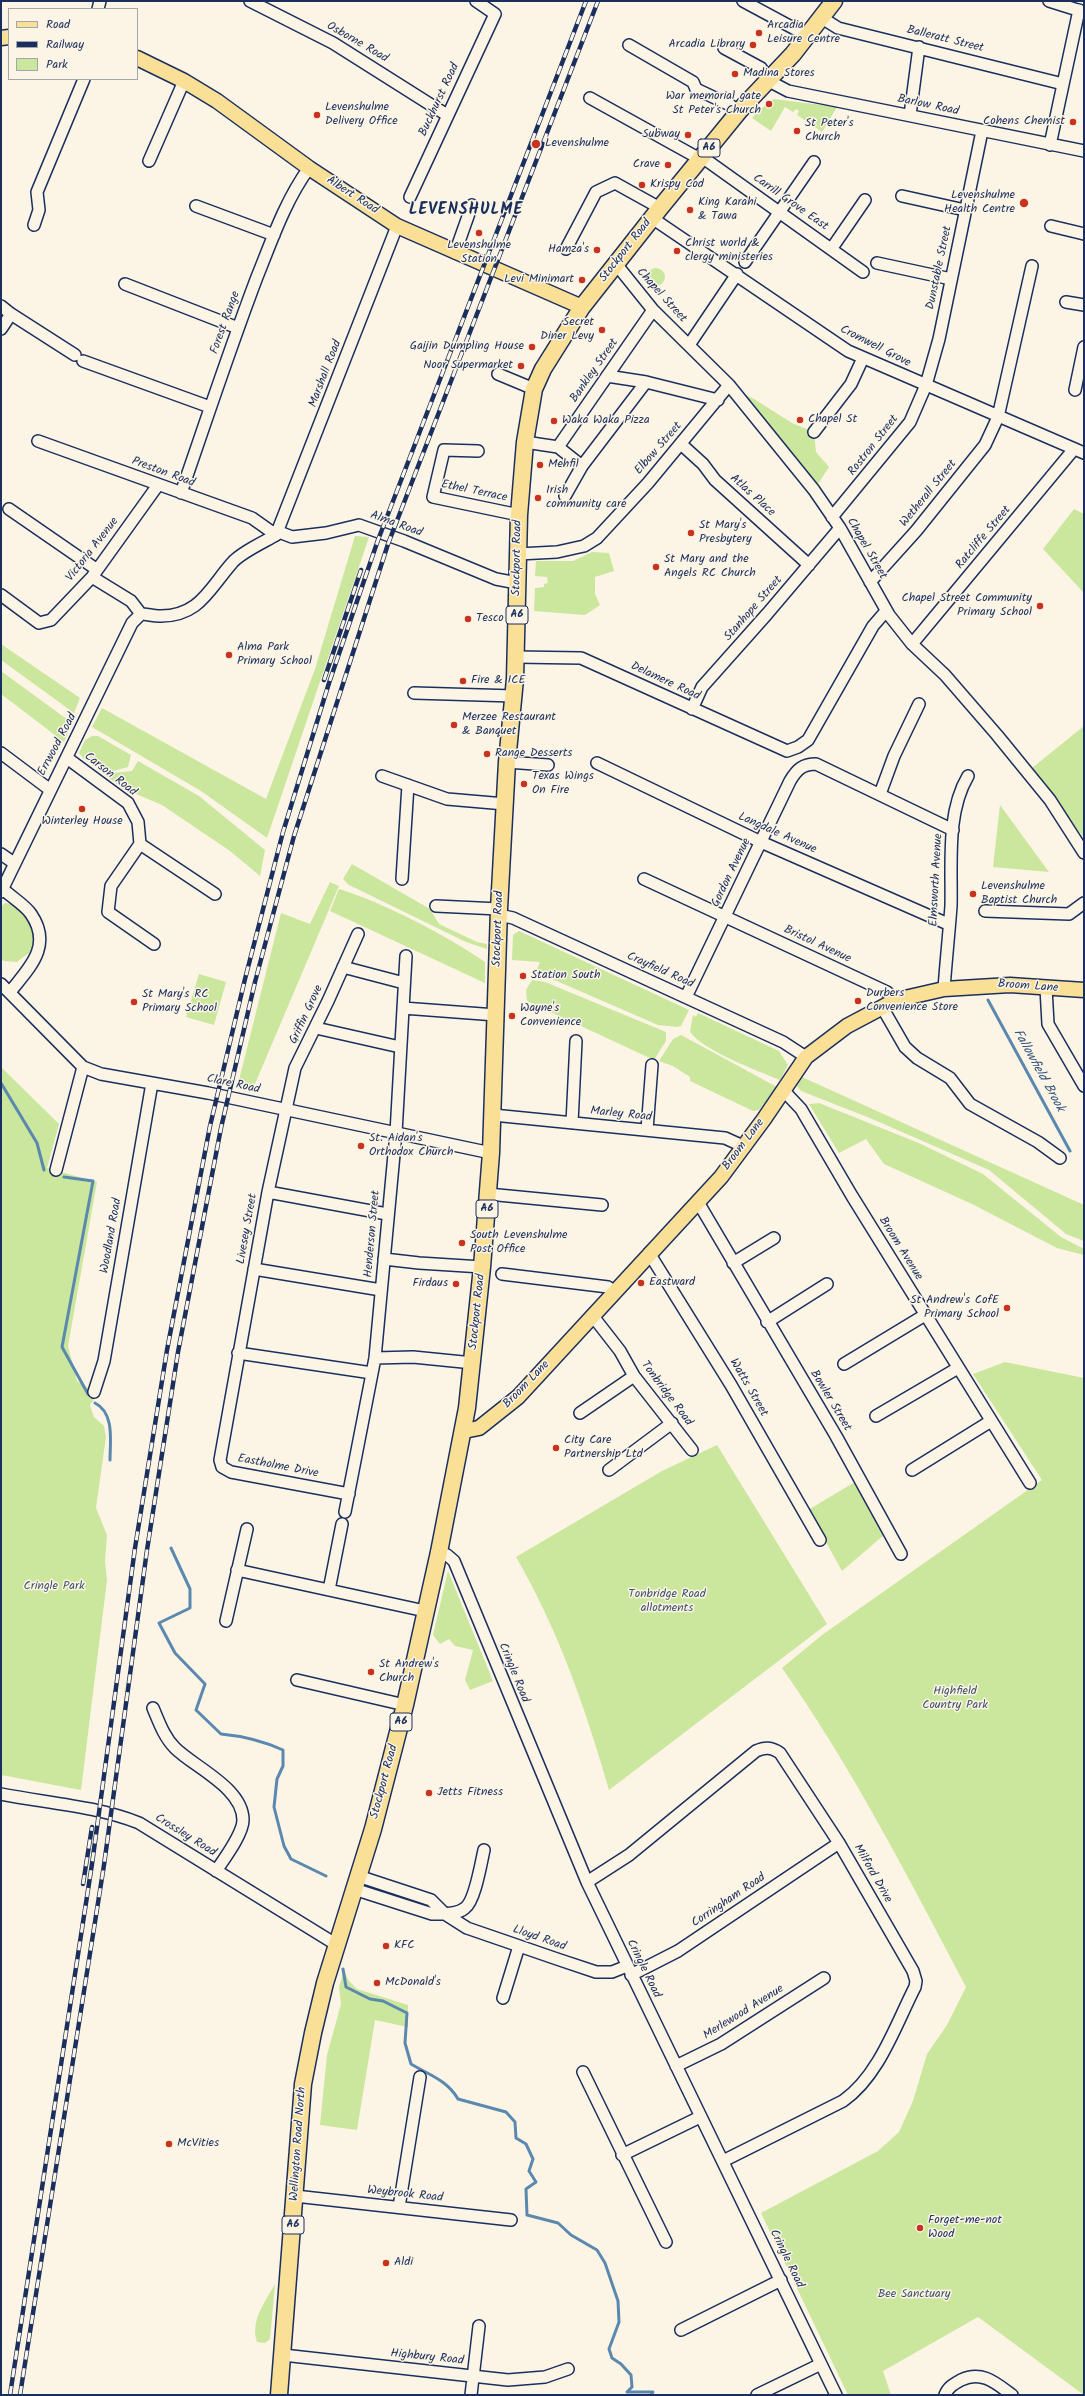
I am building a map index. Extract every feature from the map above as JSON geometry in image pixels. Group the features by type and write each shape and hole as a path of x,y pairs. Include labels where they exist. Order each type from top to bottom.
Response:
{"highway":[{"name":"Stockport Road","path":"337,1945 373,1829 405,1704 464,1431 482,1267 494,1115 497,986 507,762 514,696 516,657 519,515 525,442 534,389 543,369 582,307 738,112 769,81 808,36 834,1"},
{"name":"Wellington Road North","path":"279,2395 296,2196 303,2084 313,2033 337,1945"}],"main road":[{"name":"Albert Road","path":"138,58 184,81 217,101 309,168 397,226 455,253 582,307"},
{"name":"Broom Lane","path":"464,1431 479,1428 508,1406 698,1202 744,1147 782,1094 802,1062 847,1026 896,1000 944,989 992,985 1084,990"}],"street":[{"name":"Osborne Road","path":"250,1 339,46 447,114"},
{"name":"Buckhurst Road","path":"410,197 447,114 495,14 476,1"},
{"path":"743,1 808,36"},
{"path":"1049,1 1081,11 1050,145"},
{"name":"Balleratt Street","path":"822,18 838,28 1063,84"},
{"path":"629,45 693,82 696,89 730,105 738,112"},
{"path":"910,115 919,47"},
{"path":"724,48 760,68 769,81"},
{"path":"34,225 39,210 37,192 84,80"},
{"path":"149,161 184,81"},
{"name":"Barlow Road","path":"769,81 788,90 1084,152"},
{"name":"Carrill Grove East","path":"590,98 701,158 780,210 863,272"},
{"name":"Dunstable Street","path":"926,385 939,339 982,131"},
{"path":"745,262 814,162"},
{"name":"Forest Range","path":"181,493 238,328 274,235 294,189 309,168"},
{"name":"Cromwell Grove","path":"566,249 596,192 615,184 737,274 838,344 863,358 1079,451"},
{"path":"902,196 965,210"},
{"path":"832,248 865,200"},
{"path":"455,253 472,205"},
{"path":"196,206 274,235"},
{"name":"Marshall Road","path":"278,534 397,226"},
{"path":"1051,226 1084,234"},
{"path":"877,263 952,279"},
{"name":"Chapel Street","path":"616,264 653,310 729,385 814,490 840,528 886,611 912,644 945,675 997,735 1050,800 1084,853"},
{"name":"Wetherall Street","path":"870,582 916,531 985,445 998,417 1032,266"},
{"path":"689,345 737,274"},
{"path":"125,284 238,328"},
{"path":"1066,302 1084,305"},
{"path":"1,306 79,358 210,407"},
{"name":"Bankley Street","path":"558,447 653,310"},
{"path":"1,329 11,314"},
{"path":"1075,390 1084,346"},
{"path":"814,432 851,384 863,358"},
{"path":"498,374 534,389"},
{"path":"607,376 646,382 718,400"},
{"path":"565,496 582,466 646,382"},
{"name":"Elbow Street","path":"518,554 557,552 584,546 597,538 648,483 729,385"},
{"name":"Rostron Street","path":"832,517 910,422 926,385"},
{"name":"Preston Road","path":"38,441 257,520 278,534"},
{"path":"525,442 558,447 582,466"},
{"name":"Atlas Place","path":"681,444 703,464 715,480 809,565"},
{"name":"Ethel Terrace","path":"478,451 444,450 433,497 519,515"},
{"name":"Ratcliffe Street","path":"912,644 1079,451"},
{"name":"Victoria Avenue","path":"1,595 39,623 51,620 94,573 158,485"},
{"path":"9,509 131,601 141,614 159,616 190,611 214,588 233,561 278,534"},
{"name":"Alma Road","path":"278,534 292,537 326,533 359,525 404,540 496,579 517,583"},
{"name":"Stanhope Street","path":"692,709 702,686 840,528"},
{"name":"Delamere Road","path":"516,657 581,658 777,748 787,751 798,747 808,740 873,626 886,611"},
{"name":"Errwood Road","path":"2,891 49,789 67,758 99,695 132,623 141,614"},
{"path":"414,693 514,696"},
{"path":"919,704 894,756 880,794 953,830"},
{"path":"1,754 49,789"},
{"name":"Carson Road","path":"67,758 128,803 138,822 140,844"},
{"path":"507,762 548,765"},
{"name":"Langdale Avenue","path":"597,763 761,842 948,924"},
{"name":"Gordon Avenue","path":"686,997 795,773 805,764 816,764 880,794"},
{"path":"382,776 447,799 505,804"},
{"name":"Elmsworth Avenue","path":"944,989 953,830 960,789 968,776"},
{"path":"402,879 408,785"},
{"path":"154,944 108,912 111,886 140,844 215,894"},
{"path":"1,854 14,863"},
{"name":"Bristol Avenue","path":"644,879 887,992 896,1000"},
{"path":"2,891 31,913 41,938 36,960 10,992"},
{"path":"984,911 1069,914 1084,903"},
{"name":"Crayfield Road","path":"436,906 500,912 782,1042 802,1062"},
{"name":"Griffin Grove","path":"285,1109 295,1068 316,1028 358,934"},
{"name":"Henderson Street","path":"345,1512 375,1358 387,1214 396,1134 406,956"},
{"path":"343,968 404,984"},
{"name":"Clare Road","path":"1,984 83,1067 101,1074 285,1109 396,1134 491,1153"},
{"path":"1046,988 1048,1024 1084,1086"},
{"path":"882,1007 899,1038 910,1053 950,1078 970,1104 1038,1142 1060,1158"},
{"path":"403,1008 496,1015"},
{"path":"316,1028 400,1047"},
{"path":"572,1123 576,1041"},
{"path":"1072,1064 1084,1062"},
{"path":"647,1130 652,1065"},
{"path":"56,1170 83,1067"},
{"name":"Woodland Road","path":"94,1392 104,1361 152,1083"},
{"name":"Broom Avenue","path":"782,1094 796,1102 925,1315 1030,1483"},
{"name":"Livesey Street","path":"238,1353 285,1109"},
{"name":"Marley Road","path":"494,1115 725,1138 744,1147"},
{"path":"1038,1142 1042,1131"},
{"path":"268,1192 387,1214"},
{"path":"488,1194 602,1205"},
{"name":"Bowler Street","path":"698,1202 767,1322 836,1436 901,1554"},
{"path":"733,1263 774,1238"},
{"name":"Watts Street","path":"649,1253 732,1385 820,1540"},
{"path":"384,1259 482,1267"},
{"path":"254,1269 381,1290"},
{"path":"502,1274 608,1287 614,1292"},
{"path":"767,1322 828,1284"},
{"name":"Tonbridge Road","path":"592,1315 620,1351 634,1376 692,1450"},
{"path":"844,1364 925,1315"},
{"path":"238,1353 372,1373"},
{"name":"Eastholme Drive","path":"238,1353 220,1460 222,1467 231,1472 349,1494"},
{"path":"375,1358 413,1358 472,1363"},
{"path":"876,1416 958,1368"},
{"path":"580,1413 634,1376"},
{"path":"912,1470 991,1421"},
{"path":"609,1470 672,1423"},
{"path":"329,1590 342,1524"},
{"path":"226,1621 246,1529"},
{"name":"Cringle Road","path":"439,1552 447,1555 454,1561 586,1882 836,2395"},
{"path":"237,1570 425,1611"},
{"path":"297,1680 405,1704"},
{"path":"153,1708 164,1732 175,1748 218,1780 233,1797 240,1808 243,1819 242,1825 226,1857 216,1871"},
{"name":"Milford Drive","path":"586,1882 629,1856 761,1749 774,1749 780,1754 839,1843 908,1962 916,1981 915,1986 873,2070 855,2092 843,2101 722,2161"},
{"name":"Crossley Road","path":"1,1794 124,1817 160,1835 337,1945"},
{"name":"Corringham Road","path":"629,1970 678,1951 839,1843"},
{"path":"444,1914 462,1910 469,1905 484,1850"},
{"name":"Lloyd Road","path":"356,1883 431,1900 444,1914 467,1928 596,1972 629,1970"},
{"path":"503,1998 519,1946"},
{"name":"Merlewood Avenue","path":"676,2066 721,2044 824,1978"},
{"path":"583,2072 622,2155 666,2242"},
{"path":"399,2208 420,2077"},
{"path":"622,2155 700,2116"},
{"name":"Weybrook Road","path":"296,2196 511,2220"},
{"path":"681,2330 781,2280"},
{"path":"471,2395 479,2326"},
{"name":"Highbury Road","path":"283,2355 473,2376 528,2379 545,2377 568,2369"},
{"path":"757,2395 821,2364"},
{"path":"945,2395 952,2385 975,2376 985,2376 1012,2395"}],"green space":[{"path":"774,99 837,107 822,132 797,115 799,111 796,109 793,112 785,107 771,131 752,118 765,105"},
{"path":"652,268 660,268 665,273 663,284 660,286 652,286 647,281 647,273"},
{"path":"733,389 754,399 792,423 814,432 816,452 829,467 814,490"},
{"path":"1074,509 1084,514 1084,593 1043,549"},
{"path":"355,536 369,537 267,838 201,791 92,727 102,708 266,799 315,669"},
{"path":"592,552 609,553 614,571 595,577 595,594 600,605 585,615 534,611 535,588 544,587 544,584 548,583 547,577 535,576 536,561 573,561"},
{"path":"1,644 80,698 74,713 1,660"},
{"path":"1,671 72,723 64,742 1,694"},
{"path":"1084,726 1084,838 1032,768"},
{"path":"92,736 98,736 131,755 128,767 113,771 89,757 84,759 79,753 85,740"},
{"path":"138,761 199,796 265,850 260,876 230,851 162,805 122,788 104,774 132,771"},
{"path":"1000,805 1049,872 993,867"},
{"path":"352,864 430,909 439,924 477,942 487,944 487,949 466,942 349,885 343,879"},
{"path":"330,882 339,886 252,1091 237,1088 281,913 310,924"},
{"path":"339,889 395,911 452,941 485,962 485,983 330,911"},
{"path":"5,903 18,905 28,920 35,938 32,950 17,962 4,961 1,959 1,907"},
{"path":"519,931 689,1010 681,1026 658,1025 536,972 540,962 512,960 513,935"},
{"path":"199,974 226,982 214,1025 186,1017"},
{"path":"532,980 545,982 666,1032 666,1041 654,1060 527,1001 526,990"},
{"path":"698,1013 779,1051 788,1065 780,1080 732,1060 697,1039 690,1032 693,1015 696,1017"},
{"path":"681,1035 777,1087 759,1110 753,1111 690,1081 690,1077 673,1066 659,1061 673,1039"},
{"name":"Cringle Park","path":"1,1067 59,1124 47,1168 97,1182 68,1346 77,1381 94,1392 96,1396 90,1405 94,1417 104,1426 106,1437 96,1508 107,1535 105,1561 107,1580 81,1790 1,1775"},
{"path":"802,1077 1084,1205 1084,1241 1066,1234 989,1170 870,1118 801,1091 797,1086"},
{"path":"819,1103 921,1144 983,1174 1061,1237 1084,1249 1084,1255 1057,1248 972,1204 884,1164 866,1139 839,1153 809,1104"},
{"name":"Highfield Country Park","path":"1005,1362 1084,1378 1084,2395 978,2317 883,2371 891,2395 848,2395 761,2213 878,2151 899,2132 913,2101 927,2054 947,2025 966,1987 901,1865 833,1745 782,1668 822,1635 1042,1480 973,1374"},
{"name":"Tonbridge Road allotments","path":"717,1445 827,1624 609,1790 591,1730 570,1670 545,1613 516,1557 662,1471"},
{"path":"855,1482 884,1535 842,1571 808,1510"},
{"path":"448,1571 493,1681 470,1690 465,1680 473,1650 455,1646 449,1639 440,1644 433,1635"},
{"path":"344,1970 349,1981 357,1989 408,2005 408,2027 375,2020 357,2130 320,2125 327,2055 341,2004 339,1987"},
{"path":"275,2284 270,2339 265,2343 257,2342 255,2327 257,2319"}],"waterway":[{"name":"Fallowfield Brook","path":"988,1000 1070,1151"},
{"path":"1,1083 37,1143 44,1170"},
{"path":"64,1177 93,1181 62,1347 88,1394"},
{"path":"95,1403 106,1414 109,1421 111,1437 110,1460"},
{"path":"171,1548 190,1589 190,1608 159,1623 175,1653 205,1684 196,1710 221,1734 253,1739 283,1750 283,1766 277,1779 274,1807 284,1846 291,1859 326,1876"},
{"path":"343,1969 346,1987 370,1999 383,2001 407,2013 405,2043 411,2064 443,2082 454,2092 458,2099 506,2112 515,2122 516,2138 526,2144 533,2159 529,2171 536,2182 526,2189 527,2215 558,2223 571,2235 597,2250 605,2263 618,2301 619,2322 609,2349 612,2358 621,2364 631,2375 632,2387 627,2392 653,2392 651,2395"}],"railway":[{"path":"10,2395 92,1864 135,1548 167,1350 210,1126 245,979 283,832 329,683 378,540 586,1"},
{"path":"20,2395 104,1865 147,1550 178,1352 221,1128 255,982 294,836 388,544 598,1"},
{"path":"324,680 361,570"},
{"path":"83,1884 92,1827"}],"place":[{"name":"Arcadia Leisure Centre","path":"759,33"},
{"name":"Arcadia Library","path":"753,45"},
{"name":"Madina Stores","path":"735,74"},
{"name":"War memorial gate St Peter's Church","path":"769,104"},
{"name":"Levenshulme Delivery Office","path":"317,115"},
{"name":"Cohens Chemist","path":"1073,122"},
{"name":"St Peter's Church","path":"797,131"},
{"name":"Subway","path":"688,135"},
{"name":"Levenshulme","path":"536,144"},
{"name":"Crave","path":"668,165"},
{"name":"Krispy Cod","path":"642,185"},
{"name":"Levenshulme Health Centre","path":"1024,203"},
{"name":"King Karahi & Tawa","path":"690,210"},
{"name":"Levenshulme Station","path":"479,233"},
{"name":"Hamza's","path":"597,250"},
{"name":"Christ world & clergy ministeries","path":"677,251"},
{"name":"Levi Minimart","path":"582,280"},
{"name":"Secret Diner Levy","path":"602,330"},
{"name":"Gaijin Dumpling House","path":"532,347"},
{"name":"Noor Supermarket","path":"521,366"},
{"name":"Chapel St","path":"800,420"},
{"name":"Waka Waka Pizza","path":"554,421"},
{"name":"Mehfil","path":"540,465"},
{"name":"Irish community care","path":"538,498"},
{"name":"St Mary's Presbytery","path":"691,533"},
{"name":"St Mary and the Angels RC Church","path":"656,567"},
{"name":"Chapel Street Community Primary School","path":"1040,606"},
{"name":"Tesco","path":"468,619"},
{"name":"Alma Park Primary School","path":"229,655"},
{"name":"Fire & ICE","path":"463,681"},
{"name":"Merzee Restaurant & Banquet","path":"454,725"},
{"name":"Range Desserts","path":"487,754"},
{"name":"Texas Wings On Fire","path":"524,784"},
{"name":"Winterley House","path":"82,809"},
{"name":"Levenshulme Baptist Church","path":"973,894"},
{"name":"Station South","path":"523,976"},
{"name":"Durbers Convenience Store","path":"858,1001"},
{"name":"St Mary's RC Primary School","path":"134,1002"},
{"name":"Wayne's Convenience","path":"512,1016"},
{"name":"St. Aidan's Orthodox Church","path":"361,1146"},
{"name":"South Levenshulme Post Office","path":"462,1243"},
{"name":"Eastward","path":"641,1283"},
{"name":"Firdaus","path":"456,1284"},
{"name":"St Andrew's CofE Primary School","path":"1007,1308"},
{"name":"City Care Partnership Ltd","path":"556,1448"},
{"name":"St Andrew's Church","path":"371,1672"},
{"name":"Jetts Fitness","path":"429,1793"},
{"name":"KFC","path":"386,1946"},
{"name":"McDonald's","path":"377,1983"},
{"name":"McVities","path":"169,2144"},
{"name":"Forget-me-not Wood","path":"920,2228"},
{"name":"Aldi","path":"386,2263"}],"district":[{"name":"LEVENSHULME","path":"466,211"}],"park label":[{"name":"Bee Sanctuary","path":"914,2295"}]}
